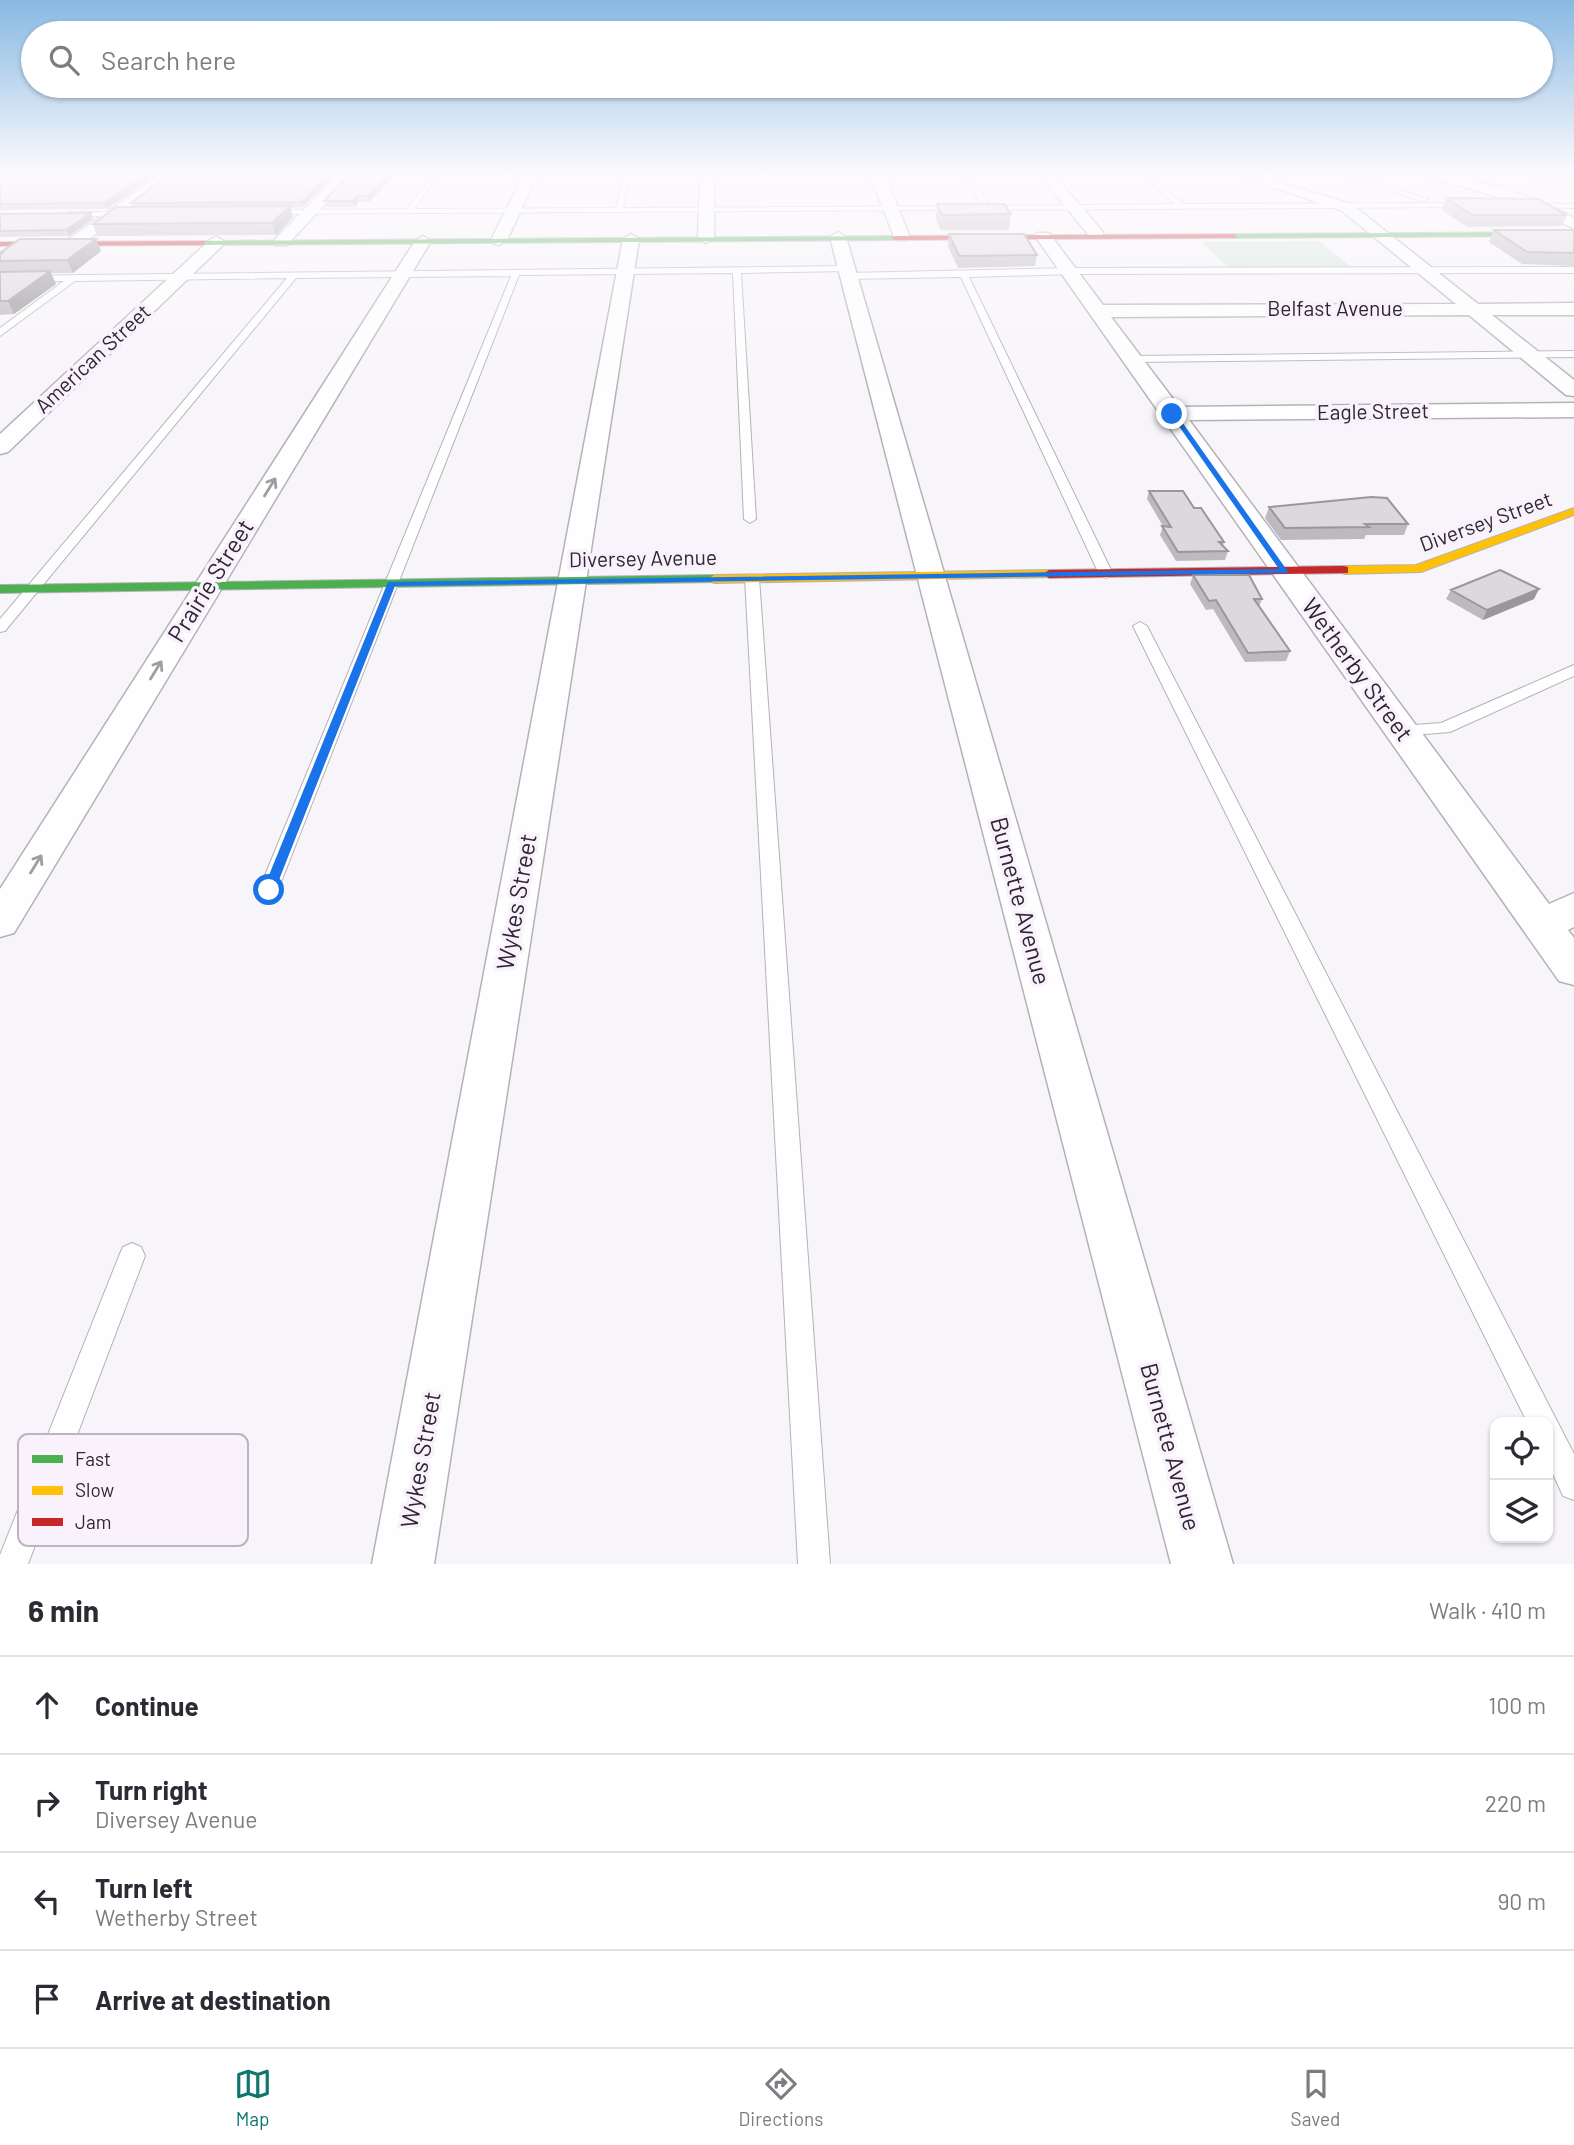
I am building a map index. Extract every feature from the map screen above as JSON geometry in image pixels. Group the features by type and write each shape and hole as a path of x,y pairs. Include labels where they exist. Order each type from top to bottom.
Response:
{"street":[{"name":"American Street","path":"0,447 212,247"},
{"name":"Prairie Street","path":"0,922 419,247"},
{"name":"Wykes Street","path":"403,1564 573,581 624,247"},
{"path":"760,247 844,261 878,247"},
{"name":"Wetherby Street","path":"1051,247 1401,731 1559,917 1574,969"},
{"path":"1394,247 1574,390"},
{"name":"Burnette Avenue","path":"844,261 1202,1564"},
{"name":"Belfast Avenue","path":"1097,311 1574,309"},
{"name":"Eagle Street","path":"1172,414 1574,410"},
{"name":"Diversey Street","path":"1286,571 1417,569 1574,511"},
{"name":"Diversey Avenue","path":"0,589 1286,571"}],"lane":[{"path":"0,279 516,273 602,247"},
{"path":"651,247 737,270 844,261 964,275 1422,269 1574,270"},
{"path":"737,270 750,519"},
{"path":"269,890 516,273"},
{"path":"964,275 1107,573"},
{"path":"0,628 293,276"},
{"path":"0,333 73,278"},
{"path":"1131,359 1574,354"},
{"path":"752,578 814,1564"},
{"path":"1140,626 1539,1417"},
{"path":"1401,731 1444,728 1574,670"},
{"path":"63,1434 132,1256"},
{"path":"1553,1443 1574,1485"},
{"path":"12,1564 19,1546"}],"green space":[{"path":"1207,247 1326,247 1351,267 1228,268"}],"building":[{"path":"8,247 85,247 67,260 0,261 0,254 4,252 1,252"},
{"path":"955,247 1032,247 1037,255 959,256"},
{"path":"1519,247 1574,247 1574,253 1527,252"},
{"path":"50,271 8,301 0,301 0,272"},
{"path":"1149,491 1183,491 1194,508 1201,508 1224,542 1219,542 1228,551 1178,552 1162,526 1171,527"},
{"path":"1371,497 1387,498 1408,524 1285,528 1269,507"},
{"path":"1500,570 1539,589 1487,610 1451,590"},
{"path":"1193,575 1249,575 1262,599 1254,599 1290,651 1248,653 1216,600 1209,601"}],"traffic: fast":[{"path":"0,589 714,579"}],"traffic: slow":[{"path":"1344,570 1417,569 1574,511"},
{"path":"714,579 1049,574"}],"traffic: jam":[{"path":"1049,574 1344,570"}],"route":[{"path":"269,890 391,584 1286,571 1172,414"}]}
